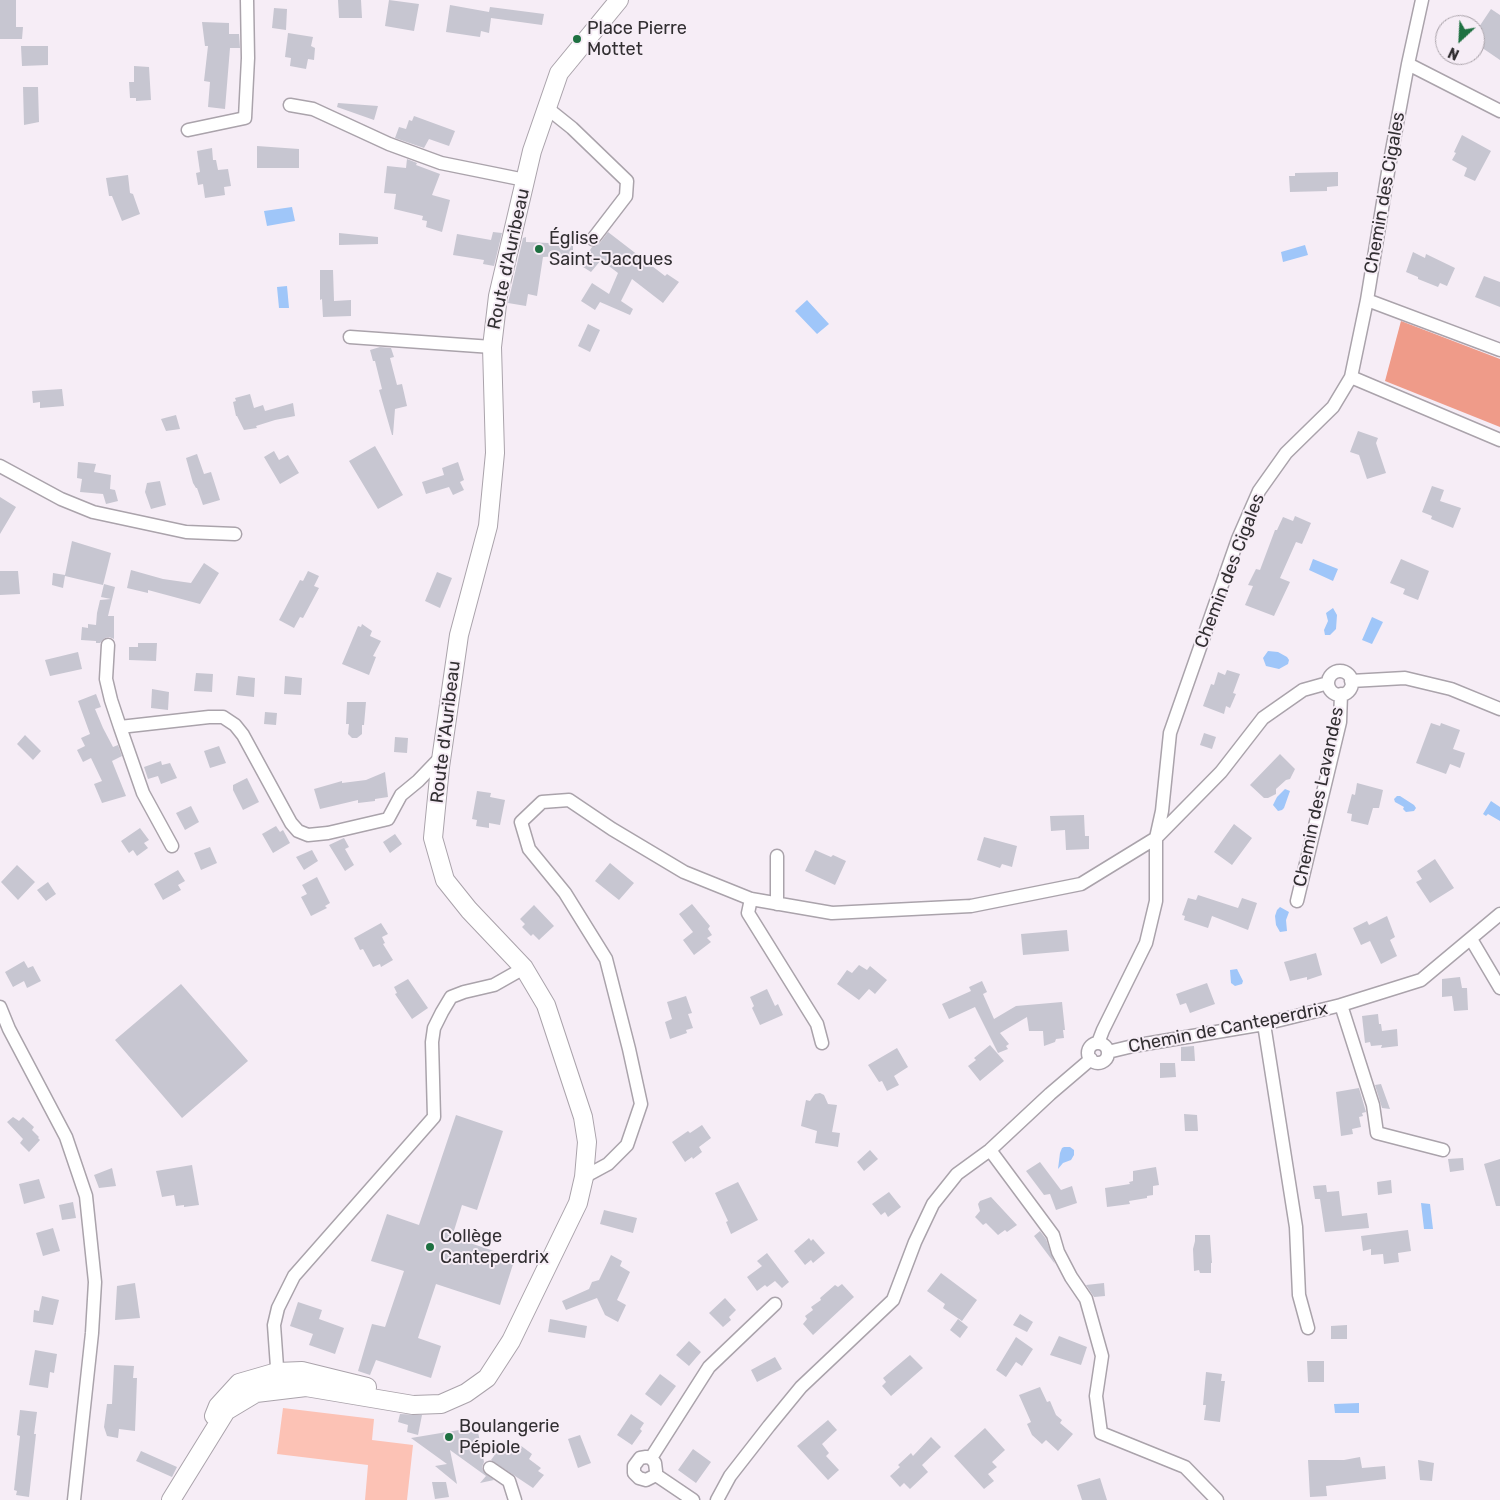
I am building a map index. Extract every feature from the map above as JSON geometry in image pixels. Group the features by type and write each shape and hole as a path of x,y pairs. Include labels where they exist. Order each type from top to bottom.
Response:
{"street":[{"path":"188,130 245,118 248,58 247,0"},
{"name":"Route d'Auribeau","path":"171,1500 226,1411 256,1393 306,1387 413,1405 441,1404 466,1393 487,1378 506,1348 578,1203 584,1177 587,1142 583,1117 546,1005 524,968 469,910 445,880 433,838 459,635 488,526 495,453 492,347 498,296 532,151 559,73 620,0"},
{"name":"Chemin des Cigales","path":"1098,1043 1146,942 1156,901 1156,838 1162,811 1170,733 1242,531 1259,491 1280,461 1333,406 1351,377 1367,300 1408,64 1422,0"},
{"path":"1408,64 1500,111"},
{"path":"290,105 313,109 389,144 441,163 525,180"},
{"path":"547,108 572,128 627,182 626,196 593,239"},
{"path":"1367,300 1500,350"},
{"path":"350,337 492,347"},
{"path":"1351,377 1500,440"},
{"path":"0,466 61,499 94,512 186,532 236,534"},
{"path":"108,645 106,679 111,700 143,793 172,846"},
{"path":"1337,672 1344,672 1350,677 1351,681 1349,689 1341,694 1332,692 1328,684 1331,675 1337,672"},
{"path":"1351,681 1405,678 1451,689 1500,709"},
{"path":"584,1177 608,1164 627,1145 641,1104 606,958 565,893 529,849 521,822 542,802 569,800 612,829 684,872 751,899 832,913 971,906 1081,884 1156,838 1221,772 1263,718 1303,690 1328,684"},
{"name":"Chemin des Lavandes","path":"1296,900 1340,722 1341,694"},
{"path":"120,727 222,717 235,725 243,735 291,822 298,832 308,835 328,834 388,819 400,795 418,781 442,756"},
{"path":"777,856 778,904"},
{"path":"751,899 748,913 817,1024 822,1043"},
{"name":"Chemin de Canteperdrix","path":"1108,1052 1264,1024 1341,1005 1421,980 1500,914"},
{"path":"1471,939 1500,988"},
{"path":"280,1391 274,1325 278,1308 294,1276 434,1117 432,1042 434,1028 446,1004 451,997 494,985 524,968"},
{"path":"1341,1005 1373,1105 1377,1133 1443,1150"},
{"path":"0,1007 66,1137 86,1196 95,1282 92,1333 74,1500"},
{"path":"1264,1024 1296,1227 1299,1295 1308,1328"},
{"name":"Chemin de Canteperdrix","path":"1098,1043 1104,1046 1108,1052 1106,1060 1101,1063 1095,1063 1088,1055 1090,1048 1098,1043"},
{"name":"Chemin de Canteperdrix","path":"716,1500 730,1476 801,1387 893,1300 915,1242 933,1204 957,1174 990,1150 1090,1059"},
{"path":"990,1150 1053,1235 1058,1252 1070,1277 1086,1298 1102,1356 1096,1396 1101,1433 1185,1467 1217,1500"},
{"path":"651,1458 709,1367 775,1304"},
{"name":"Route d'Auribeau","path":"190,1469 218,1406 239,1383 277,1372 302,1371 441,1404"},
{"path":"651,1458 640,1458 636,1461 634,1473 639,1478 646,1480 656,1475"},
{"path":"651,1458 655,1463 656,1475"},
{"path":"490,1468 509,1481 515,1500"},
{"path":"656,1475 693,1500"}],"shaded area":[{"path":"1401,321 1500,359 1500,427 1385,381"},
{"path":"283,1408 374,1419 372,1440 413,1445 407,1500 365,1500 368,1465 277,1454"}],"water":[{"path":"292,207 295,221 267,226 264,211"},
{"path":"1305,245 1308,255 1283,262 1281,252"},
{"path":"287,286 289,308 279,308 277,287"},
{"path":"807,300 829,324 817,334 795,311"},
{"path":"1313,559 1338,569 1333,581 1309,570"},
{"path":"1333,608 1337,615 1336,629 1330,635 1325,635 1324,630 1328,621 1326,613"},
{"path":"1372,617 1383,622 1372,644 1362,640"},
{"path":"1268,651 1278,652 1287,657 1289,660 1288,664 1279,669 1266,666 1263,658"},
{"path":"1285,789 1290,791 1284,808 1278,811 1273,805 1277,797"},
{"path":"1397,796 1414,805 1416,808 1414,811 1406,812 1403,809 1404,807 1395,802 1394,799"},
{"path":"1491,801 1500,807 1500,821 1488,814 1486,816 1483,814"},
{"path":"1280,907 1289,912 1286,920 1287,931 1280,932 1276,925 1275,916"},
{"path":"1237,969 1243,981 1242,984 1235,986 1231,983 1230,970"},
{"path":"1064,1147 1070,1147 1074,1150 1074,1155 1071,1160 1063,1163 1058,1169 1060,1153"},
{"path":"1421,1203 1430,1204 1433,1229 1424,1229"},
{"path":"1359,1403 1359,1413 1335,1413 1334,1404"}],"building":[{"path":"0,0 16,0 16,27 23,27 22,39 0,39"},
{"path":"338,0 361,0 362,18 339,18"},
{"path":"389,0 419,4 414,31 385,26"},
{"path":"450,5 489,12 490,7 544,14 542,25 491,18 489,33 481,31 480,37 446,32"},
{"path":"274,8 287,9 286,30 272,28"},
{"path":"1491,9 1500,15 1500,60 1485,50 1485,18"},
{"path":"202,22 229,23 229,34 239,34 240,48 230,48 225,109 208,107 210,82 204,81 208,46 205,46"},
{"path":"288,33 313,37 311,46 315,48 314,60 308,59 306,69 290,66 291,58 285,57"},
{"path":"21,46 48,46 48,65 22,66"},
{"path":"134,66 149,67 151,100 136,101 136,98 130,98 129,82 134,82"},
{"path":"23,87 38,87 39,122 24,125"},
{"path":"338,103 378,106 374,120 337,107"},
{"path":"414,116 455,131 449,146 429,139 424,148 395,138 399,127 406,129 409,120 412,121"},
{"path":"1462,135 1491,151 1475,181 1464,176 1467,168 1452,160"},
{"path":"257,146 299,149 299,168 257,168"},
{"path":"212,148 213,160 216,160 218,170 228,169 231,186 224,187 225,195 205,198 203,184 198,185 196,173 200,172 197,151"},
{"path":"407,159 417,163 416,165 440,174 432,195 450,200 442,232 426,227 427,221 422,220 423,216 394,209 396,194 384,193 387,166 406,168"},
{"path":"1338,172 1338,186 1327,187 1327,191 1290,192 1289,176 1295,176 1295,173"},
{"path":"128,175 130,193 133,194 140,214 122,221 112,196 109,196 106,178"},
{"path":"493,232 502,233 494,266 483,264 484,260 453,255 457,234 491,240"},
{"path":"608,232 665,276 667,274 679,282 663,303 632,279 621,301 633,309 630,315 600,302 595,310 581,301 592,283 609,294 618,273 601,260 591,272 580,265 592,247 599,244"},
{"path":"339,233 378,237 378,244 339,245"},
{"path":"526,237 526,242 573,244 573,255 543,257 537,296 528,294 526,306 508,303 523,238"},
{"path":"1413,252 1425,258 1426,254 1455,268 1447,286 1440,283 1438,287 1406,272"},
{"path":"320,270 333,270 334,301 351,300 351,316 323,317 322,299 320,300"},
{"path":"1484,276 1500,282 1500,307 1475,297"},
{"path":"588,324 600,330 590,352 578,346"},
{"path":"380,347 391,348 394,357 390,358 397,385 402,384 407,406 395,409 393,435 379,390 382,389 375,361 373,361 370,350"},
{"path":"62,389 64,406 40,408 40,402 33,403 32,391"},
{"path":"250,394 254,408 263,405 265,411 293,403 295,416 256,426 257,428 244,430 236,416 233,402 236,401 235,398"},
{"path":"176,415 180,429 166,431 161,419"},
{"path":"1358,431 1378,438 1376,443 1386,473 1367,479 1359,455 1350,452"},
{"path":"375,446 403,495 378,509 349,461"},
{"path":"274,451 279,460 288,455 299,473 280,484 264,457"},
{"path":"197,454 204,474 211,472 220,500 203,505 197,488 193,483 186,458"},
{"path":"78,462 96,464 94,472 111,475 110,489 115,490 118,501 106,504 103,494 80,492 82,479 77,478"},
{"path":"458,462 464,480 460,482 464,490 453,495 449,487 426,494 422,482 444,475 442,468"},
{"path":"160,481 166,505 151,509 145,492 147,483"},
{"path":"1432,486 1444,490 1440,501 1461,508 1453,528 1431,519 1432,516 1422,512"},
{"path":"0,497 16,507 0,534"},
{"path":"1295,516 1311,523 1302,544 1296,542 1280,578 1290,582 1274,616 1245,605 1253,586 1248,585 1256,569 1260,570 1275,530 1277,530 1283,517 1293,521"},
{"path":"72,541 111,553 103,585 65,576 63,588 52,585 53,573 65,575"},
{"path":"1401,559 1429,571 1418,600 1403,594 1405,589 1390,583"},
{"path":"204,563 219,573 200,604 148,590 148,593 127,588 131,570 163,579 191,583"},
{"path":"0,571 18,571 20,594 0,595"},
{"path":"308,571 319,576 314,586 319,588 303,618 300,617 294,628 279,620 300,580 303,581"},
{"path":"437,572 452,578 440,608 425,601"},
{"path":"104,584 115,587 108,616 114,616 114,639 105,638 100,643 81,640 82,627 88,628 88,624 96,625 100,600 111,599 101,597"},
{"path":"362,624 372,631 370,636 381,641 373,656 376,657 369,675 342,664 358,626 361,627"},
{"path":"138,643 157,643 156,661 129,660 129,647 138,647"},
{"path":"78,652 82,669 50,676 45,660"},
{"path":"1227,670 1240,674 1233,693 1236,694 1230,708 1226,706 1224,714 1203,706 1211,684 1214,685 1218,672 1225,675"},
{"path":"196,673 213,674 212,692 194,691"},
{"path":"238,676 255,678 254,697 236,695"},
{"path":"285,676 302,678 301,695 284,694"},
{"path":"152,689 169,692 168,710 151,708"},
{"path":"96,694 101,707 95,709 113,747 118,745 122,756 112,761 126,796 102,803 94,784 102,781 91,758 83,762 77,750 85,746 81,738 90,734 78,701"},
{"path":"347,702 366,702 362,734 357,738 352,738 348,734 349,724 346,724"},
{"path":"265,712 277,713 276,725 264,724"},
{"path":"1431,723 1440,726 1441,723 1460,730 1453,749 1465,753 1460,768 1450,764 1446,774 1416,763"},
{"path":"1204,733 1216,737 1212,749 1200,745"},
{"path":"25,735 41,751 33,760 17,744"},
{"path":"395,737 408,738 407,753 394,752"},
{"path":"219,746 226,763 210,768 204,751"},
{"path":"1280,754 1295,769 1290,779 1286,780 1276,789 1276,794 1264,798 1250,785"},
{"path":"161,761 162,765 170,763 177,778 161,784 158,776 148,779 144,767"},
{"path":"385,772 388,797 358,803 358,800 320,809 314,789 342,781 342,783 366,780"},
{"path":"247,778 259,802 243,810 233,790 233,785"},
{"path":"1357,783 1383,790 1379,808 1373,808 1368,825 1351,821 1352,814 1347,813 1352,794 1355,795"},
{"path":"477,791 491,793 490,797 505,800 500,825 489,823 489,828 476,826 477,820 472,819"},
{"path":"191,806 199,822 185,830 176,813"},
{"path":"1084,815 1085,836 1089,836 1089,849 1066,850 1065,830 1051,831 1050,816"},
{"path":"1234,824 1252,838 1232,865 1214,852"},
{"path":"276,826 280,832 283,830 290,843 273,853 262,834"},
{"path":"140,828 149,840 144,843 148,848 137,856 133,850 129,853 121,841"},
{"path":"395,834 402,844 390,853 383,842"},
{"path":"984,837 1017,846 1012,867 1002,864 1000,868 977,860"},
{"path":"344,838 349,847 345,849 354,865 345,871 329,845"},
{"path":"210,847 217,863 201,870 194,853"},
{"path":"312,850 318,861 304,870 296,857"},
{"path":"815,850 846,861 835,885 805,871"},
{"path":"1435,859 1454,888 1430,903 1416,882 1422,879 1417,871"},
{"path":"610,863 634,883 619,900 595,881"},
{"path":"17,865 35,882 18,900 1,882"},
{"path":"178,870 185,881 178,885 181,890 163,900 154,884"},
{"path":"317,877 330,903 325,906 327,908 311,916 301,897 307,894 302,885"},
{"path":"48,882 56,894 46,901 37,890"},
{"path":"1198,895 1238,908 1242,898 1257,903 1248,930 1212,916 1208,928 1184,920 1185,916 1182,915 1188,898 1196,900"},
{"path":"692,904 710,926 708,929 712,935 707,938 711,942 694,955 683,940 693,932 679,914"},
{"path":"534,905 554,926 539,940 533,934 531,936 522,927 525,924 520,919"},
{"path":"1387,916 1395,937 1390,940 1397,956 1381,964 1370,941 1361,945 1353,928 1367,921 1369,925"},
{"path":"381,923 388,934 382,937 385,943 383,944 393,960 381,967 380,964 373,967 363,949 360,950 354,938"},
{"path":"1067,930 1069,951 1023,955 1021,934"},
{"path":"1316,953 1322,975 1307,980 1307,977 1290,981 1284,962"},
{"path":"24,961 28,968 33,966 41,981 27,988 24,981 13,987 5,972"},
{"path":"859,965 867,970 870,966 887,980 875,994 869,989 859,1000 837,984 847,970 852,973"},
{"path":"1460,977 1462,988 1467,988 1468,1010 1454,1011 1452,996 1442,997 1442,979"},
{"path":"408,979 428,1008 412,1019 395,994 397,993 394,987"},
{"path":"982,981 987,992 983,994 994,1019 1016,1006 1062,1002 1064,1038 1056,1039 1055,1042 1044,1046 1043,1031 1029,1031 1027,1017 1000,1033 1009,1044 1006,1046 1008,1049 998,1053 975,1007 949,1019 942,1004 971,991 969,987"},
{"path":"1207,983 1215,1004 1190,1013 1186,1003 1180,1005 1176,994"},
{"path":"181,984 248,1061 182,1118 115,1040"},
{"path":"767,989 775,1006 778,1004 783,1015 760,1025 752,1008 754,1006 750,997"},
{"path":"686,996 692,1013 688,1014 693,1028 686,1030 687,1033 670,1039 665,1022 672,1019 667,1002"},
{"path":"1378,1014 1382,1031 1397,1029 1398,1046 1381,1048 1382,1045 1371,1046 1370,1042 1365,1043 1362,1016"},
{"path":"990,1045 1004,1061 980,1081 968,1066 976,1060 974,1058"},
{"path":"1194,1046 1195,1061 1181,1061 1181,1047"},
{"path":"897,1048 908,1067 894,1076 899,1085 887,1091 882,1081 879,1082 868,1065"},
{"path":"1160,1063 1175,1063 1176,1077 1160,1078"},
{"path":"1381,1084 1390,1109 1382,1108 1375,1085"},
{"path":"1359,1088 1366,1112 1362,1113 1363,1116 1359,1117 1361,1127 1352,1129 1353,1134 1341,1136 1336,1092"},
{"path":"820,1093 824,1095 828,1104 837,1105 832,1132 840,1133 838,1147 815,1143 817,1131 801,1126 806,1100 810,1101 815,1094"},
{"path":"1184,1114 1197,1115 1198,1131 1185,1131"},
{"name":"Collège Canteperdrix","path":"456,1115 503,1131 477,1210 462,1205 452,1237 515,1258 500,1305 436,1284 418,1338 441,1346 431,1378 376,1360 370,1375 358,1371 372,1324 385,1327 404,1271 371,1261 387,1214 419,1225"},
{"path":"13,1117 19,1121 23,1117 34,1127 32,1130 39,1137 40,1140 29,1152 20,1143 23,1139 7,1122"},
{"path":"702,1125 711,1138 699,1147 702,1152 685,1162 672,1142 688,1131 690,1133"},
{"path":"870,1150 878,1159 864,1171 857,1162"},
{"path":"1463,1158 1464,1170 1450,1172 1448,1159"},
{"path":"1500,1159 1500,1206 1496,1206 1484,1164"},
{"path":"1040,1162 1061,1190 1072,1186 1077,1203 1056,1210 1050,1194 1044,1195 1026,1171"},
{"path":"192,1165 199,1205 176,1206 174,1195 162,1197 156,1171"},
{"path":"1156,1167 1159,1185 1153,1186 1153,1195 1129,1201 1130,1204 1107,1207 1105,1188 1130,1184 1129,1182 1133,1181 1133,1171"},
{"path":"112,1168 116,1186 99,1188 94,1175"},
{"path":"39,1179 45,1198 24,1204 19,1184"},
{"path":"1391,1180 1392,1193 1378,1195 1377,1182"},
{"path":"738,1182 758,1220 731,1234 726,1222 728,1221 715,1193"},
{"path":"1326,1185 1327,1192 1339,1191 1342,1216 1367,1213 1369,1228 1325,1232 1320,1199 1315,1199 1313,1186"},
{"path":"889,1192 901,1207 888,1217 885,1212 881,1215 872,1204"},
{"path":"991,1197 1017,1225 1007,1232 1005,1230 998,1235 986,1223 983,1225 975,1217 980,1211 978,1204 980,1201"},
{"path":"73,1202 76,1218 62,1220 59,1205"},
{"path":"604,1210 637,1218 633,1233 600,1224"},
{"path":"53,1228 60,1251 43,1256 36,1233"},
{"path":"1408,1230 1411,1251 1398,1253 1399,1262 1384,1264 1383,1254 1371,1255 1371,1249 1363,1251 1361,1236"},
{"path":"1040,1231 1046,1239 1055,1264 1034,1236"},
{"path":"1195,1235 1210,1235 1211,1273 1200,1273 1199,1270 1194,1271 1193,1249"},
{"path":"809,1238 811,1241 813,1239 825,1253 813,1263 811,1260 805,1265 794,1251"},
{"path":"767,1253 789,1282 782,1288 775,1281 757,1291 747,1277 762,1266 757,1261"},
{"path":"611,1255 622,1261 620,1266 630,1272 617,1300 626,1305 618,1322 605,1315 597,1298 566,1310 562,1301 589,1289 592,1282 599,1280"},
{"path":"941,1273 977,1300 962,1321 943,1308 945,1304 927,1291"},
{"path":"135,1283 140,1318 115,1320 117,1286"},
{"path":"1104,1283 1105,1296 1094,1297 1086,1285"},
{"path":"842,1284 854,1297 813,1335 803,1324 807,1319 805,1316 813,1310 811,1307 821,1300 820,1298 835,1285 838,1287"},
{"path":"42,1296 59,1300 53,1325 33,1322 34,1310 39,1311"},
{"path":"725,1298 736,1310 729,1317 731,1320 723,1327 709,1313"},
{"path":"298,1302 322,1310 319,1319 344,1328 335,1354 309,1345 313,1334 290,1326"},
{"path":"1020,1314 1033,1322 1027,1332 1013,1325"},
{"path":"550,1319 587,1326 585,1338 548,1332"},
{"path":"958,1319 968,1327 960,1338 950,1330"},
{"path":"1347,1325 1347,1339 1331,1339 1331,1326"},
{"path":"1059,1336 1087,1347 1081,1365 1050,1355"},
{"path":"1016,1337 1033,1349 1022,1366 1016,1362 1006,1377 996,1370"},
{"path":"689,1341 701,1352 689,1366 676,1355"},
{"path":"35,1350 57,1354 54,1373 50,1372 48,1388 29,1385"},
{"path":"910,1355 923,1368 891,1396 882,1386 886,1382 883,1378"},
{"path":"775,1357 782,1369 757,1382 751,1370"},
{"path":"1307,1361 1324,1361 1324,1382 1308,1382"},
{"path":"114,1365 134,1366 133,1378 137,1378 135,1431 119,1429 118,1438 107,1436 104,1427 107,1404 112,1404"},
{"path":"1206,1372 1222,1374 1221,1381 1225,1381 1220,1422 1204,1420 1206,1405 1203,1405"},
{"path":"660,1374 676,1386 661,1406 645,1394"},
{"path":"1040,1387 1047,1402 1050,1401 1056,1415 1062,1420 1060,1423 1073,1434 1058,1451 1046,1440 1042,1444 1032,1435 1027,1424 1031,1422 1019,1395"},
{"path":"20,1410 37,1412 29,1497 16,1495 17,1491 14,1490 20,1436 17,1435"},
{"path":"400,1414 422,1415 418,1435 407,1432 408,1425 398,1422"},
{"path":"631,1414 644,1423 640,1429 642,1431 632,1445 617,1435"},
{"path":"828,1420 837,1430 822,1444 829,1453 826,1456 839,1470 828,1480 797,1446"},
{"path":"477,1427 484,1462 483,1471 494,1480 480,1483 486,1476 450,1450 457,1484 435,1466 447,1464 411,1438"},
{"path":"985,1428 1005,1450 992,1462 997,1467 988,1474 994,1481 984,1489 954,1456"},
{"path":"580,1435 591,1463 578,1468 568,1439"},
{"path":"931,1437 941,1447 922,1465 928,1472 910,1489 904,1483 900,1487 890,1476 900,1467 898,1465 911,1453 913,1456"},
{"path":"512,1445 517,1449 520,1445 532,1454 529,1459 541,1468 538,1471 544,1475 533,1488 491,1460 499,1449 505,1453"},
{"path":"693,1449 711,1462 696,1483 678,1470"},
{"path":"141,1451 177,1467 172,1477 136,1461"},
{"path":"1360,1457 1362,1468 1385,1466 1386,1479 1326,1486 1327,1496 1310,1497 1308,1460 1344,1460"},
{"path":"1418,1460 1434,1463 1432,1481 1420,1480"},
{"path":"1100,1478 1107,1500 1082,1500 1077,1485"},
{"path":"432,1482 446,1482 449,1497 435,1499"}],"place":[{"name":"Place Pierre Mottet","path":"577,39"},
{"name":"Église Saint-Jacques","path":"539,249"},
{"name":"Collège Canteperdrix","path":"430,1247"},
{"name":"Boulangerie Pépiole","path":"449,1437"}]}
